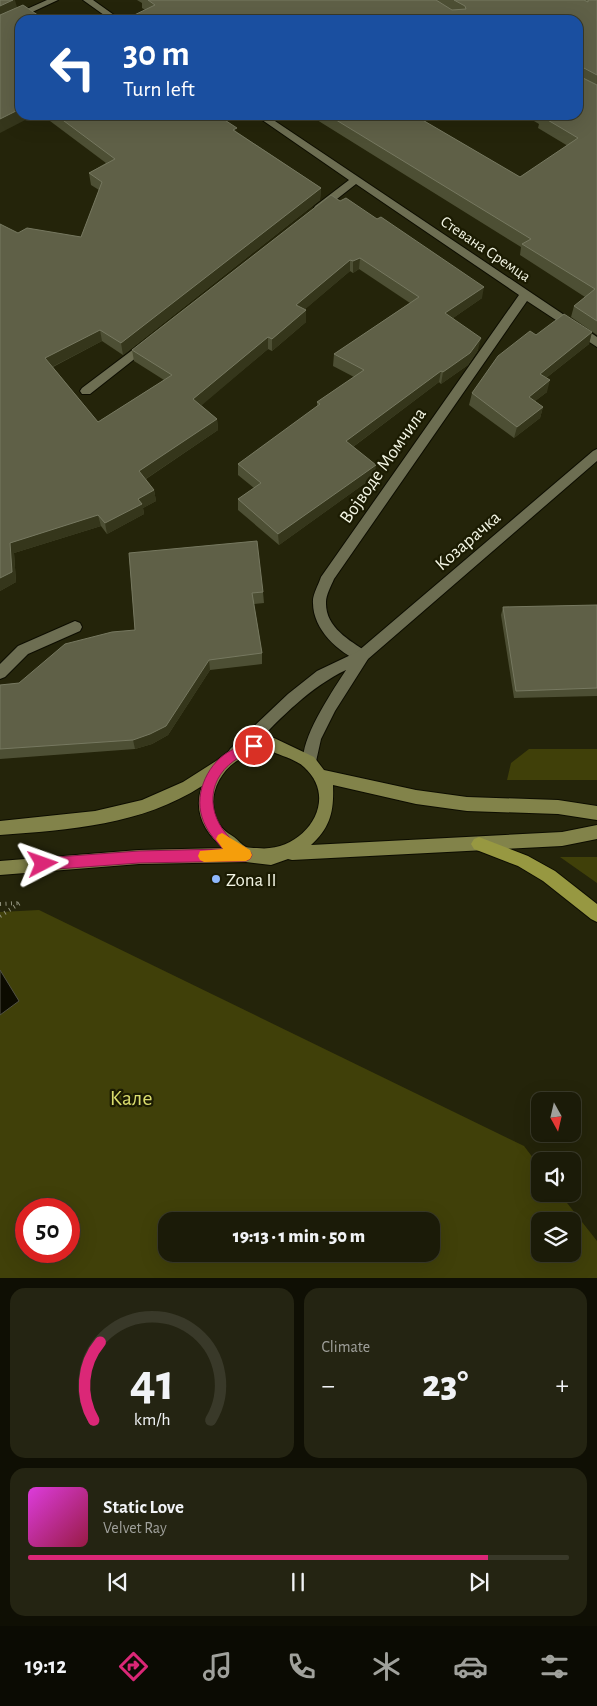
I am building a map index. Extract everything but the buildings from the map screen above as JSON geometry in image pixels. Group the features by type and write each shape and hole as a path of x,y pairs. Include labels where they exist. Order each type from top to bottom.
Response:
{"main road":[{"path":"0,828 87,819 141,807 183,790 235,754 254,746 274,745 294,750 310,761 322,776 328,795 326,813 318,830 304,845 286,854"},
{"path":"221,765 210,779 206,797 207,816 215,832 228,846 246,855"},
{"path":"322,776 390,792 458,803 558,807 597,812"},
{"path":"0,868 139,857 246,855 266,857 286,854 562,839 597,832"},
{"path":"479,844 523,861 549,876 597,914"}],"street":[{"path":"20,15 54,0"},
{"path":"88,0 110,15"},
{"path":"0,24 15,17"},
{"name":"Стевана Сремца","path":"268,120 597,343"},
{"path":"310,216 356,179"},
{"name":"Војводе Момчила","path":"362,656 336,638 323,621 319,600 328,577 524,294"},
{"path":"86,391 156,336"},
{"name":"Козарачка","path":"235,754 293,698 322,675 362,656 597,454"},
{"path":"0,673 23,650 75,627"},
{"name":"Козарачка","path":"310,761 314,739 330,706 362,656"}],"path":[{"path":"0,904 20,902 0,916"}],"green space":[{"path":"529,749 597,749 597,780 507,780 511,763"},
{"path":"560,857 597,857 597,883"},
{"name":"Кале","path":"39,910 524,1146 531,1155 531,1202 566,1202 574,1212 531,1212 531,1262 581,1262 581,1221 597,1241 597,1278 0,1278 0,912"}],"shaded area":[{"path":"0,970 19,1001 0,1015"}],"slow traffic":[{"path":"204,856 246,855 228,846 222,839"}],"place":[{"name":"Zona II","path":"216,879"}],"route":[{"path":"43,864 139,857 246,855 228,846 215,832 207,816 206,797 210,779 221,765 235,754 254,746"}]}
